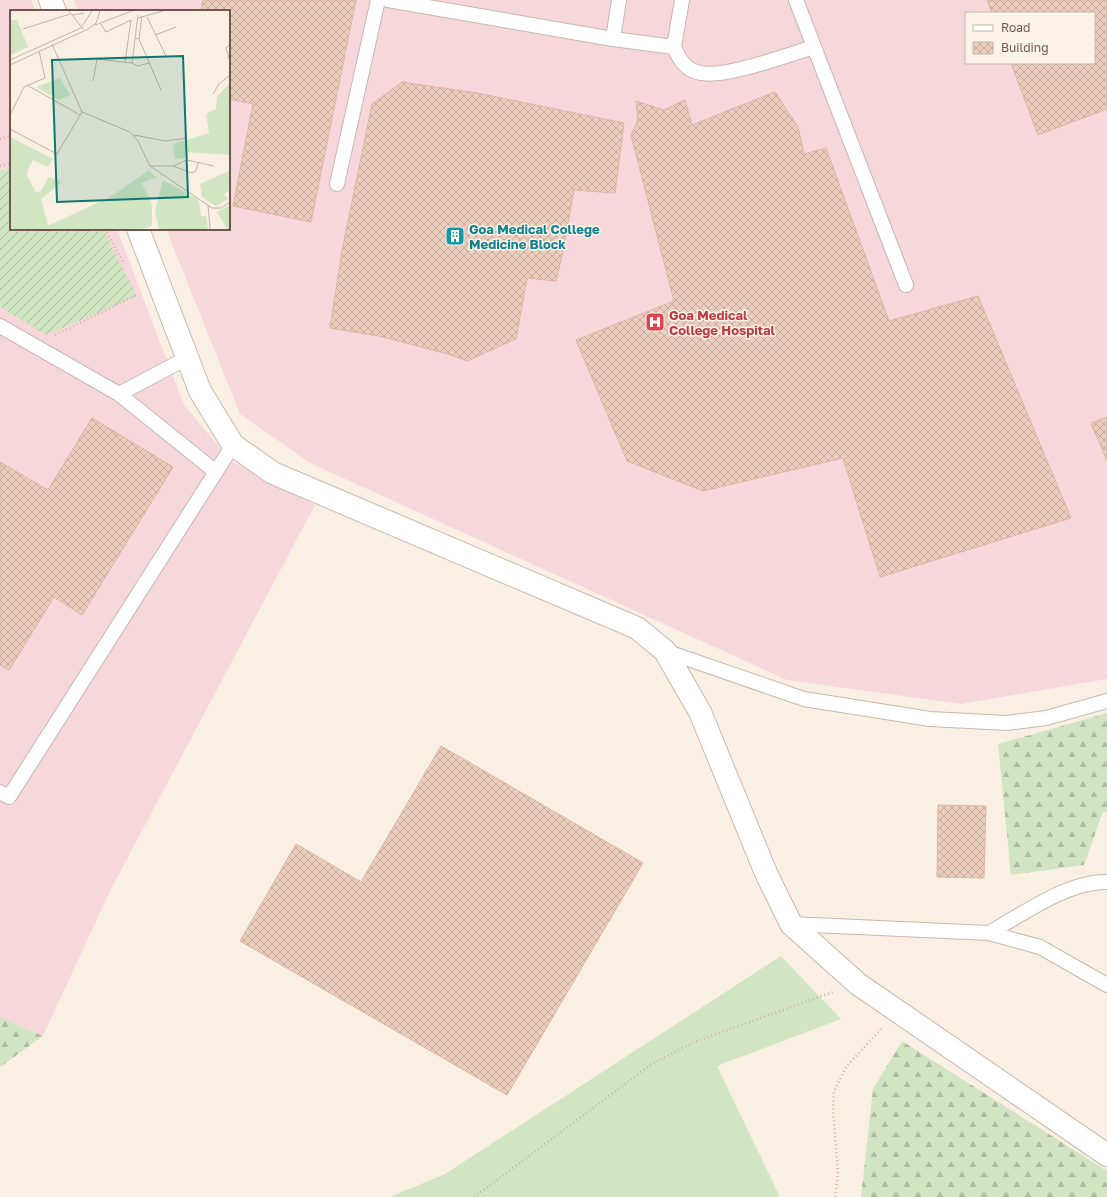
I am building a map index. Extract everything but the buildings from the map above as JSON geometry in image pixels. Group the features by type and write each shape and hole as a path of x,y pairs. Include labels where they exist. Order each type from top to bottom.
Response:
{"street":[{"path":"50,0 55,10"},
{"path":"138,230 200,391 233,444 273,473 638,628 665,651 700,712 766,873 791,924 858,984 1107,1155"}],"lane":[{"path":"337,184 378,0"},
{"path":"388,0 613,39 674,47"},
{"path":"613,39 620,0"},
{"path":"682,0 674,47 681,63 700,73 720,74 814,47"},
{"path":"796,0 906,285"},
{"path":"0,326 119,394 216,472"},
{"path":"119,394 187,358"},
{"path":"0,792 9,797 233,444"},
{"path":"665,651 804,699 930,719 1007,723 1046,718 1107,701"},
{"path":"989,932 1067,890 1087,883 1107,882"},
{"path":"791,924 989,932 1040,947 1107,985"}],"path":[{"path":"0,139 10,136"},
{"path":"0,166 10,162"},
{"path":"106,230 126,268"},
{"path":"48,338 140,294 136,288"},
{"path":"474,1197 650,1065 694,1042 858,984"},
{"path":"835,1197 838,1174 833,1110 834,1091 846,1067 898,1011"}],"shaded area":[{"path":"0,0 31,0 35,10 10,10 10,230 117,230 184,405 231,461 315,505 110,891 43,1036 0,1017"},
{"name":"Goa Medical College Hospital","path":"74,0 1107,0 1107,679 961,704 787,680 310,463 240,414 166,230 230,230 230,10 78,10"}],"green space":[{"path":"10,167 10,230 104,230 137,296 46,335 0,307 0,171"},
{"path":"1107,713 1107,812 1103,812 1084,865 1011,875 998,744"},
{"path":"781,956 841,1019 717,1066 780,1197 390,1197 445,1174"},
{"path":"0,1017 43,1036 0,1067"},
{"path":"902,1041 1107,1171 1107,1197 861,1197 873,1089"}],"place":[{"name":"Goa Medical College Medicine Block","path":"455,236"},
{"name":"Goa Medical College Hospital","path":"655,322"}]}
